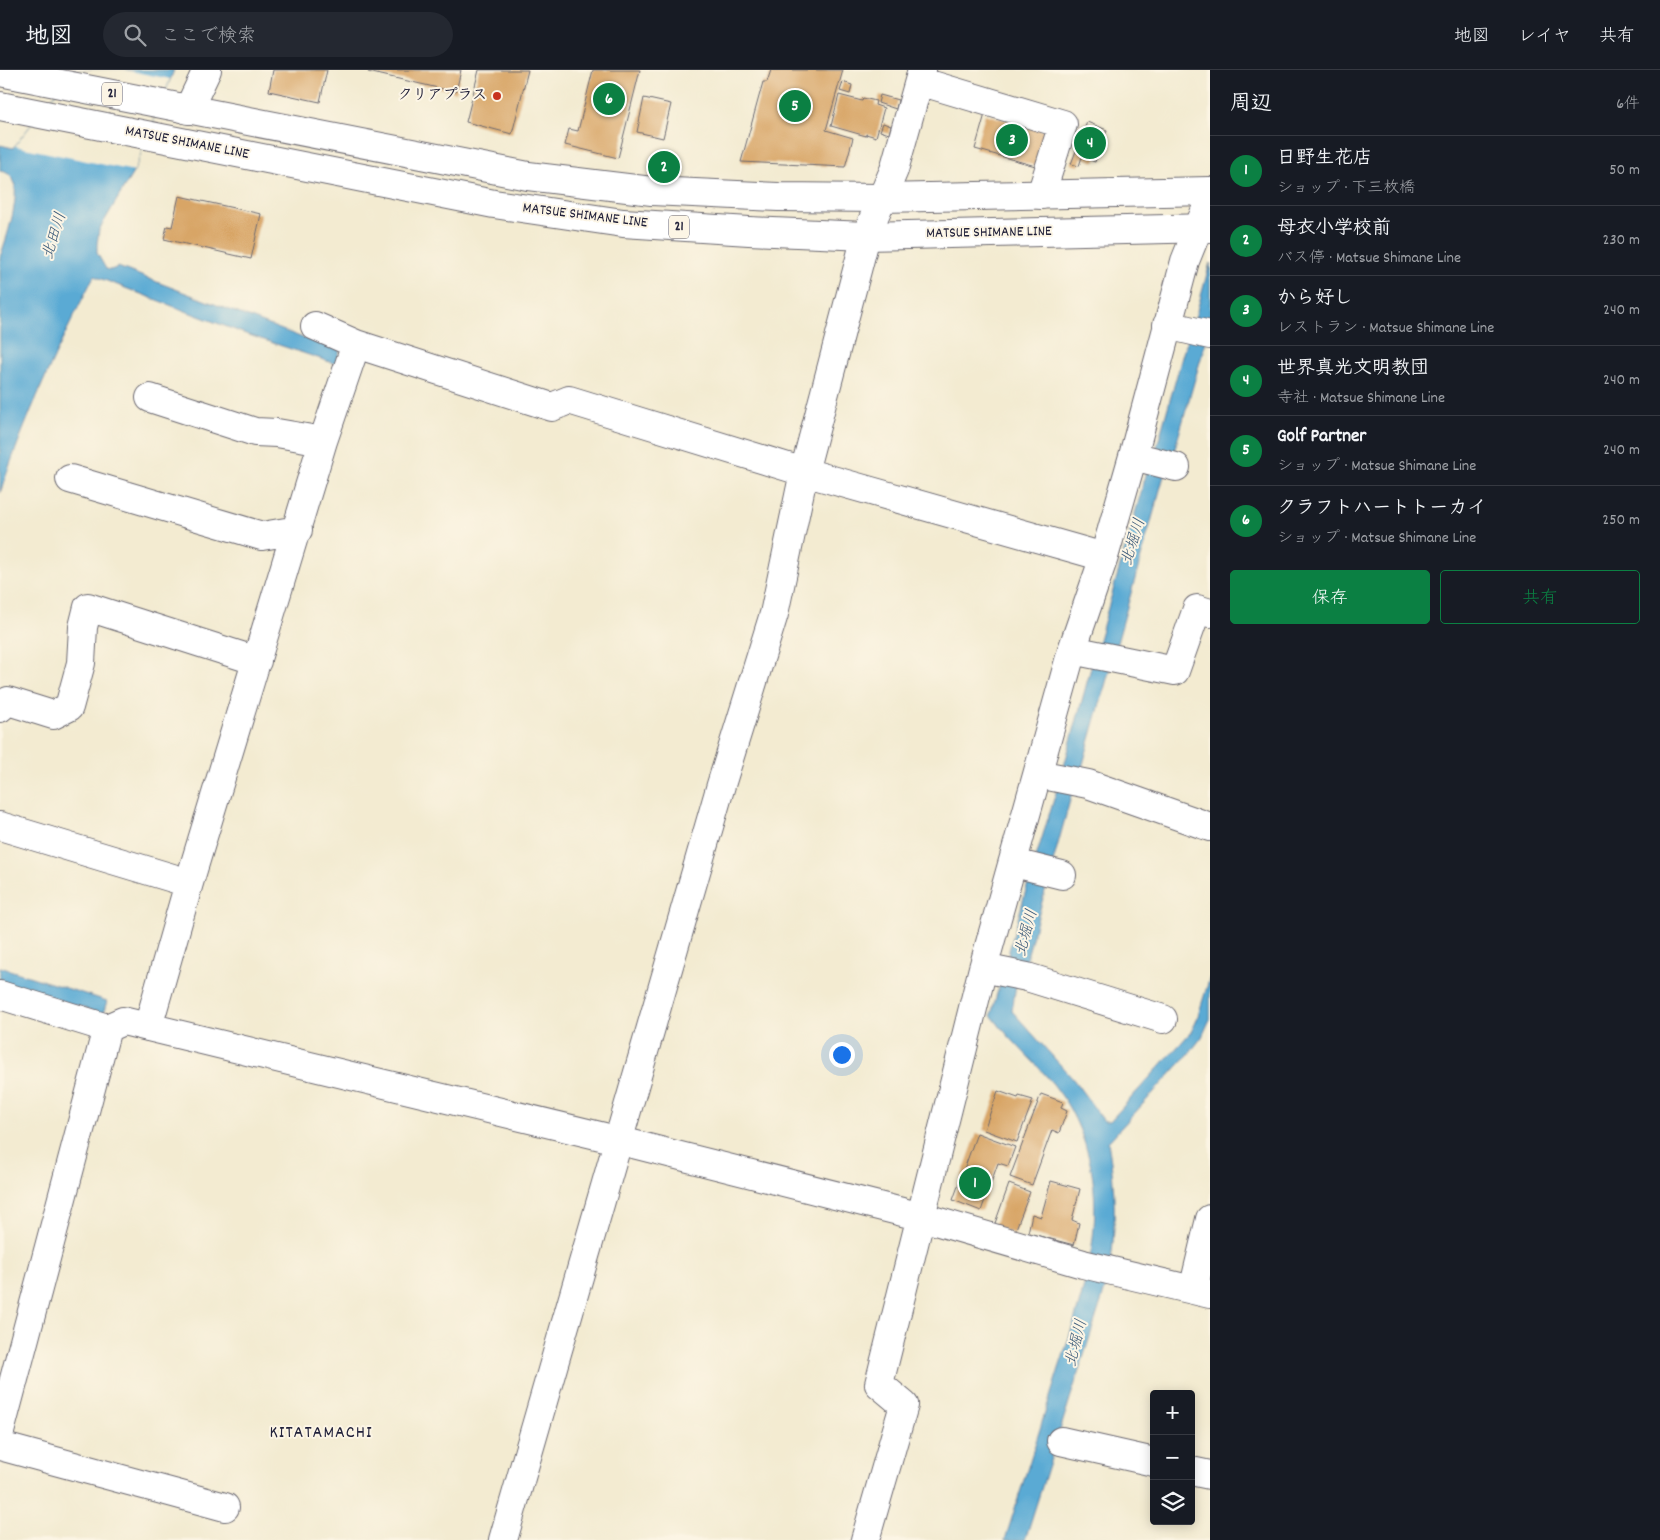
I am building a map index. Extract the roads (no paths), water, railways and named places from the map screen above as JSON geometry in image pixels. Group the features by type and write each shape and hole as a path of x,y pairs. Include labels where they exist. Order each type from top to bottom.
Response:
{"street":[{"path":"180,108 207,70"},
{"name":"21","path":"0,72 40,77 180,108 538,177 652,191 778,197 882,198 1210,191"},
{"path":"503,1540 617,1140 721,785 774,614 804,472 866,236 894,170 920,76 1063,124 1041,194"},
{"name":"MATSUE SHIMANE LINE","path":"0,106 494,204 623,223 749,232 866,236 1205,228"},
{"path":"865,1540 904,1406 879,1384 922,1217 992,969 1023,865 1058,779 1092,654 1104,557 1188,330 1185,261 1205,228 1210,199"},
{"path":"315,326 356,344 552,407 569,400 804,472 1104,557"},
{"path":"148,1027 189,883 298,530 323,442 356,344"},
{"path":"150,398 254,432 277,433 323,442"},
{"path":"1141,458 1176,466"},
{"path":"70,479 262,536 298,530"},
{"path":"0,708 8,701 53,715 69,707 81,664 83,626 88,608 257,661"},
{"path":"1092,654 1175,671 1197,609 1210,613"},
{"path":"1058,779 1088,784 1210,828"},
{"path":"0,826 189,883"},
{"path":"1023,865 1062,875"},
{"path":"992,969 1028,977 1163,1019"},
{"path":"0,995 107,1028 123,1020 617,1140 922,1217 1083,1264 1202,1292 1210,1219"},
{"path":"0,1432 107,1028"},
{"path":"1061,1441 1150,1461"},
{"path":"0,1446 225,1507"},
{"path":"1195,1472 1210,1475"}],"water":[{"name":"北田川","path":"74,70 174,70 134,171 99,230 97,253 106,269 111,270 118,267 303,338 340,350 336,364 243,333 94,276 43,383 20,437 0,493 0,257 12,218 15,187 12,177 0,171 0,145 13,148"},
{"name":"北堀川","path":"1210,263 1210,327 1173,455 1165,472 1080,775 1072,793 1025,964 1016,985 1012,1011 1073,1079 1104,1121 1110,1121 1191,1032 1210,977 1210,1019 1202,1037 1188,1055 1108,1142 1113,1177 1114,1230 1107,1283 1025,1540 1005,1540 1076,1313 1092,1246 1095,1213 1093,1179 1085,1145 1071,1111 1044,1073 991,1015 1028,883 1063,770 1148,468 1156,450"},
{"path":"0,967 107,1001 103,1014 0,981"}],"place":[{"name":"クリアプラス","path":"497,96"},
{"name":"クラフトハートトーカイ","path":"609,99"},
{"name":"Golf Partner","path":"795,106"},
{"name":"から好し","path":"1012,140"},
{"name":"世界真光文明教団","path":"1090,143"},
{"name":"母衣小学校前","path":"664,167"},
{"name":"日野生花店","path":"975,1183"}],"district":[{"name":"KITATAMACHI","path":"321,1433"}]}
